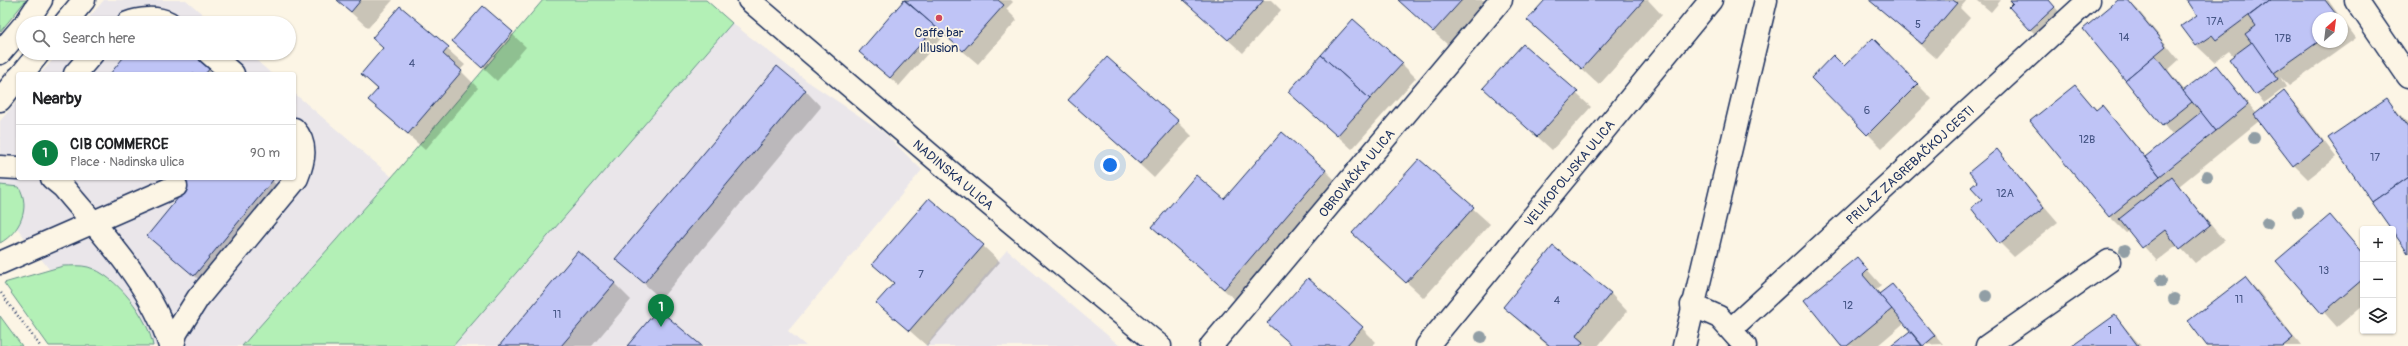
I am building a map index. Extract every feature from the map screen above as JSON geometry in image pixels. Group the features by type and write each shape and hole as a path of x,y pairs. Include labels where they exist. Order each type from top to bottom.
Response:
{"street":[{"path":"31,16 42,0"},
{"path":"71,16 84,0"},
{"name":"NADINSKA ULICA","path":"750,0 960,180 1160,346"},
{"name":"OBROVAČKA ULICA","path":"1211,346 1501,0"},
{"name":"VELIKOPOLJSKA ULICA","path":"1427,346 1711,0"},
{"path":"1684,346 1692,305 1766,0"},
{"name":"PRILAZ ZAGREBAČKOJ CESTI","path":"1738,338 2089,0"},
{"path":"2356,0 2408,76"},
{"path":"0,53 16,34"},
{"path":"24,72 33,60"},
{"path":"77,72 87,60"},
{"path":"217,60 231,72"},
{"path":"0,100 16,80"},
{"path":"296,133 303,146 304,161 296,179"},
{"path":"54,180 63,187 93,222 125,263 154,306 172,346"},
{"path":"172,346 184,316 251,220 286,185"},
{"path":"0,263 176,186"},
{"path":"1987,346 2109,261"},
{"path":"1692,305 1719,317 1738,338"}],"path":[{"path":"0,292 40,346"}],"shaded area":[{"path":"104,0 186,0 205,16 90,16"},
{"path":"732,23 807,81 882,131 922,170 788,331 806,346 453,346"},
{"path":"53,60 256,60 270,72 42,72"},
{"path":"296,95 392,177 242,346 109,346 0,206 0,121 16,102 16,180 296,180"},
{"path":"1007,250 1120,346 925,346"}],"green space":[{"path":"0,0 26,0 0,32"},
{"path":"543,0 706,0 732,23 453,346 242,346 392,177"},
{"path":"0,185 19,187 24,203 24,211 22,219 13,233 0,243"},
{"path":"63,266 88,267 99,272 120,288 130,299 145,323 153,346 49,346 4,283"},
{"path":"0,316 22,346 0,346"}],"building":[{"path":"337,0 361,0 351,12"},
{"path":"904,0 936,27 890,78 859,52"},
{"path":"905,0 998,0 1004,5 963,51"},
{"path":"1183,0 1264,0 1228,40"},
{"path":"1398,0 1462,0 1433,32"},
{"path":"1545,0 1644,0 1582,69 1527,20"},
{"path":"1869,0 1953,0 1957,3 1922,44"},
{"path":"2010,0 2049,0 2055,7 2030,30 2009,7 2013,3"},
{"path":"2118,0 2128,0 2166,46 2125,80 2083,29"},
{"path":"2187,0 2270,0 2216,40 2212,35 2196,46 2181,26 2197,15"},
{"path":"2270,0 2325,0 2334,12 2312,12 2312,46 2274,73 2245,34 2256,26 2249,16"},
{"path":"400,6 449,47 443,54 462,71 408,134 368,100 378,89 361,74 383,48 372,38"},
{"path":"483,6 513,32 482,68 452,41"},
{"path":"1353,19 1403,63 1370,99 1321,55"},
{"path":"1873,38 1918,84 1867,135 1811,78 1833,55 1844,66"},
{"path":"2252,42 2278,79 2255,95 2229,59"},
{"path":"1523,44 1578,92 1537,137 1483,88"},
{"path":"1321,55 1370,99 1337,136 1288,92"},
{"path":"2155,55 2192,102 2162,126 2125,80"},
{"path":"1107,57 1179,121 1140,164 1068,100"},
{"path":"121,60 202,60 211,67 207,72 112,72"},
{"path":"2216,65 2248,105 2216,131 2183,91"},
{"path":"777,66 806,90 644,283 615,259"},
{"path":"2075,85 2096,110 2102,105 2160,176 2109,217 2030,121"},
{"path":"2284,91 2323,142 2293,166 2254,115"},
{"path":"2387,98 2408,128 2408,177 2372,202 2328,138"},
{"path":"2201,112 2216,131 2160,176 2145,157"},
{"path":"1282,132 1326,170 1224,289 1152,227 1196,175 1224,199"},
{"path":"1997,149 2044,208 1999,244 1971,208 1982,199 1971,187 1977,182 1969,172"},
{"path":"1419,159 1474,207 1406,283 1352,233"},
{"path":"2172,177 2210,226 2180,250 2165,230 2142,248 2119,219"},
{"path":"2408,177 2408,253 2396,236 2396,226 2389,226 2372,202"},
{"path":"169,180 273,180 194,276 147,236 183,192"},
{"path":"929,198 984,245 909,331 876,303 894,283 872,264"},
{"path":"2330,215 2360,250 2360,282 2322,314 2276,261"},
{"path":"1553,246 1611,293 1576,336 1583,342 1580,346 1550,346 1503,307"},
{"path":"578,251 615,283 561,346 499,346"},
{"path":"1857,257 1868,270 1863,275 1892,309 1847,346 1841,346 1804,300"},
{"path":"2245,277 2293,338 2283,346 2207,346 2188,321"},
{"path":"1308,278 1363,327 1346,346 1293,346 1267,323"},
{"path":"1892,284 1935,336 1923,346 1879,294"},
{"path":"658,309 702,346 627,346"},
{"path":"2115,315 2138,346 2072,346"},
{"path":"1910,331 1922,346 1891,346"}],"place":[{"name":"Caffe bar Illusion","path":"939,18"},
{"name":"CIB COMMERCE","path":"661,327"}]}
